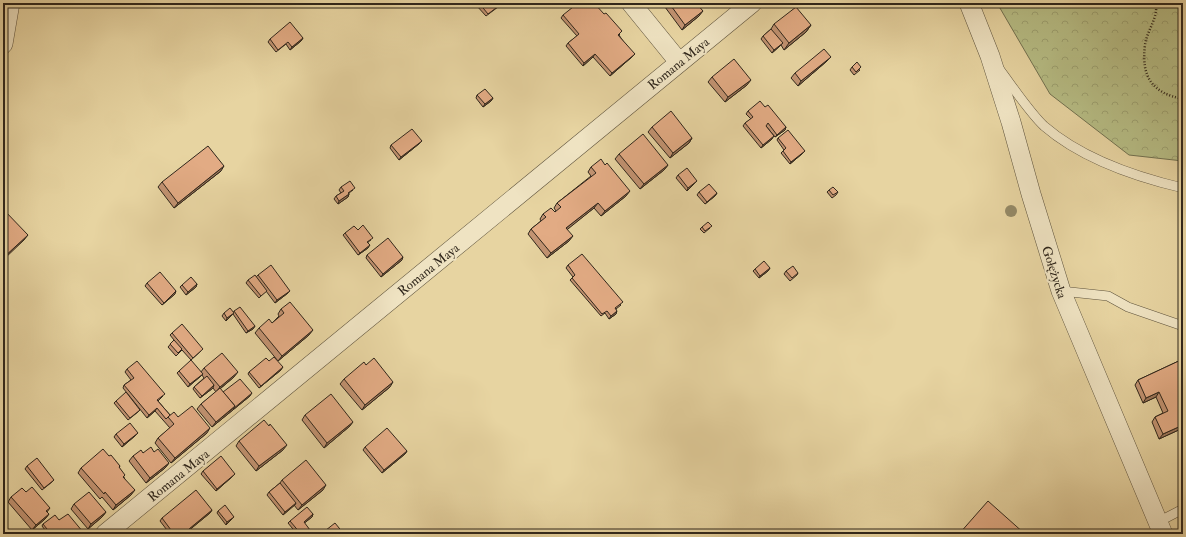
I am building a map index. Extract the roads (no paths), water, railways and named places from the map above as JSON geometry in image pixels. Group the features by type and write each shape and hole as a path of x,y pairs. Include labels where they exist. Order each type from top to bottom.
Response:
{"street":[{"path":"3,44 10,3"},
{"path":"631,3 679,62"},
{"name":"Romana Maya","path":"105,534 752,3"},
{"name":"Gołężycka","path":"969,3 990,56 1061,291 1160,528"}],"lane":[{"path":"990,56 1043,125 1061,138 1083,151 1124,171 1183,188"},
{"path":"1061,291 1108,296 1128,307 1183,326"},
{"path":"1160,528 1183,509"}]}
